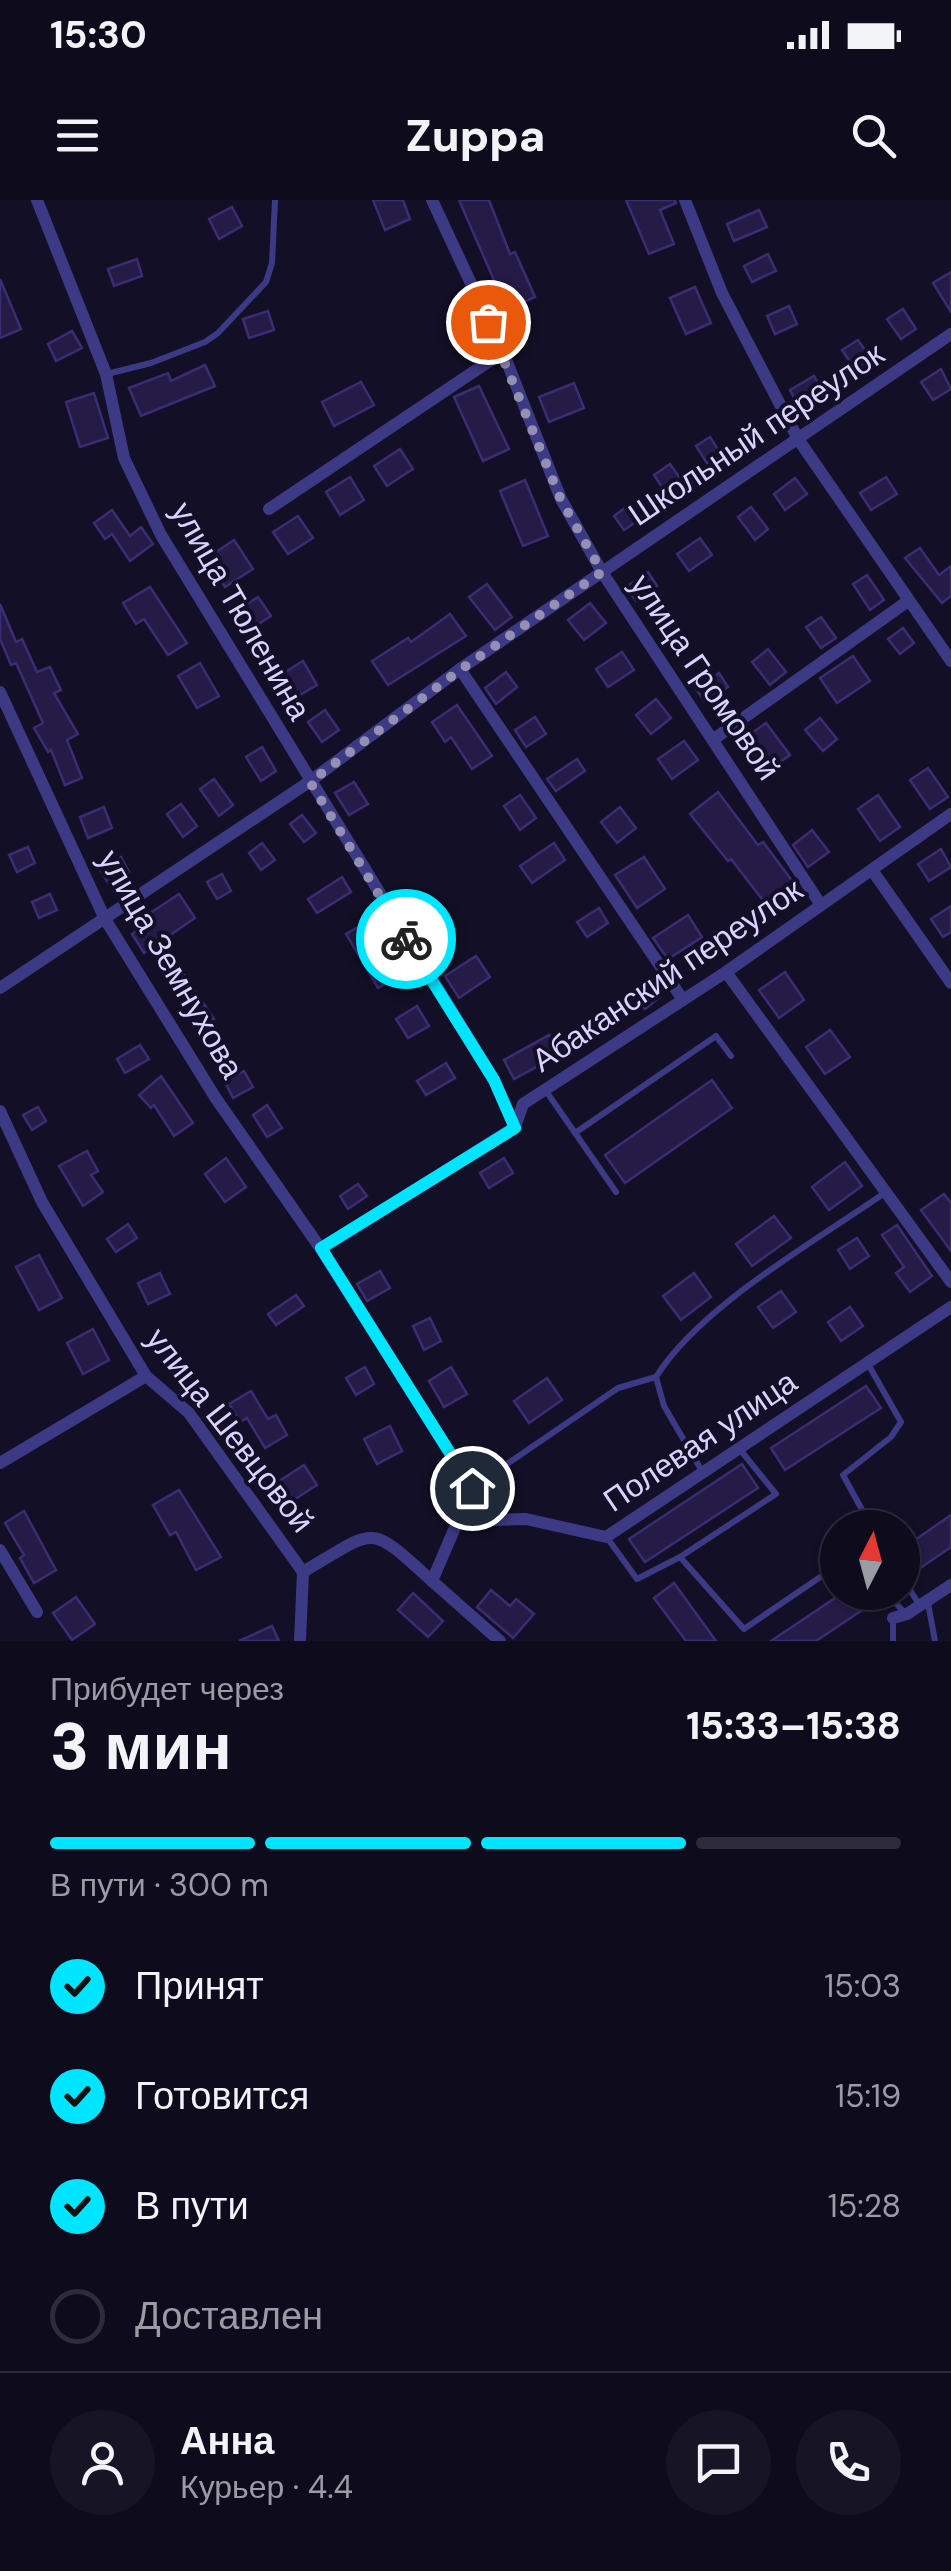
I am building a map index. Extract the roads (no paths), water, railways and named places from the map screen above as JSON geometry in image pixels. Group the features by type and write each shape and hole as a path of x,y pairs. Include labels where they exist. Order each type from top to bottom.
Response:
{"street":[{"name":"улица Тюленина","path":"38,200 106,374 124,458 161,535 494,1080 515,1128"},
{"name":"улица Громовой","path":"432,200 502,352 561,500 602,572 821,905"},
{"path":"685,200 722,293 798,438 951,661"},
{"name":"Школьный переулок","path":"0,988 310,782 460,670 951,335"},
{"path":"269,509 502,352"},
{"path":"714,738 908,601"},
{"path":"460,670 683,1000"},
{"name":"улица Земнухова","path":"0,692 105,918 215,1097 321,1248 472,1488"},
{"name":"Абаканский переулок","path":"321,1248 515,1128 523,1104 726,972 951,814"},
{"path":"872,870 951,983"},
{"path":"726,972 951,1282"},
{"name":"улица Шевцовой","path":"0,1111 42,1202 146,1376 189,1413 303,1572"},
{"name":"Полевая улица","path":"456,1520 526,1519 606,1536 951,1307"},
{"path":"0,1463 146,1376"},
{"path":"432,1581 472,1488"},
{"path":"300,1641 303,1572 361,1538 373,1536 386,1540 500,1641"},
{"path":"0,1550 37,1612"},
{"path":"900,1616 951,1585"}],"lane":[{"path":"106,374 150,363 218,333 266,282 272,262 275,200"},
{"path":"576,1133 716,1036 731,1056"},
{"path":"545,1090 616,1192"},
{"path":"472,1488 618,1388 656,1377 669,1356 718,1309 886,1192"},
{"path":"862,1510 843,1474 890,1437 901,1422 867,1363"},
{"path":"656,1377 664,1406 702,1471"},
{"path":"606,1536 637,1579 680,1557 776,1494 738,1446"},
{"path":"680,1557 744,1630 820,1577"},
{"path":"920,1599 935,1641"},
{"path":"893,1641 900,1616 896,1610"}]}
